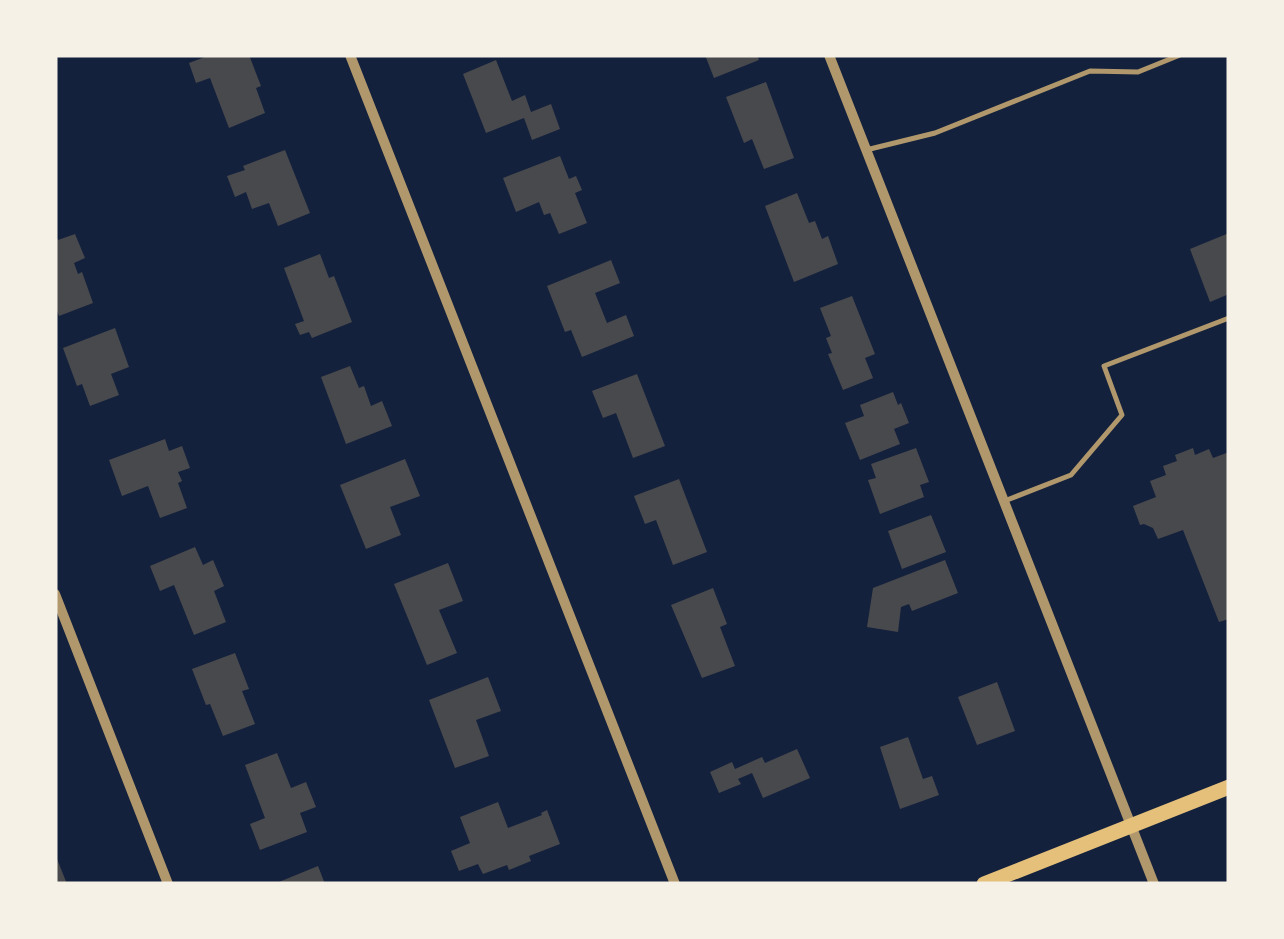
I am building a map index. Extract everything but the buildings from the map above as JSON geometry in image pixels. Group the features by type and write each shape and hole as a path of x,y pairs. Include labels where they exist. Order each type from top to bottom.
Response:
{"main road":[{"path":"984,884 1229,787"}],"street":[{"path":"350,55 675,884"},
{"path":"829,55 1154,884"},
{"path":"55,594 168,884"}],"lane":[{"path":"866,150 935,133 1090,71 1138,72 1180,55"},
{"path":"1004,502 1071,475 1122,415 1104,366 1229,318"}]}
